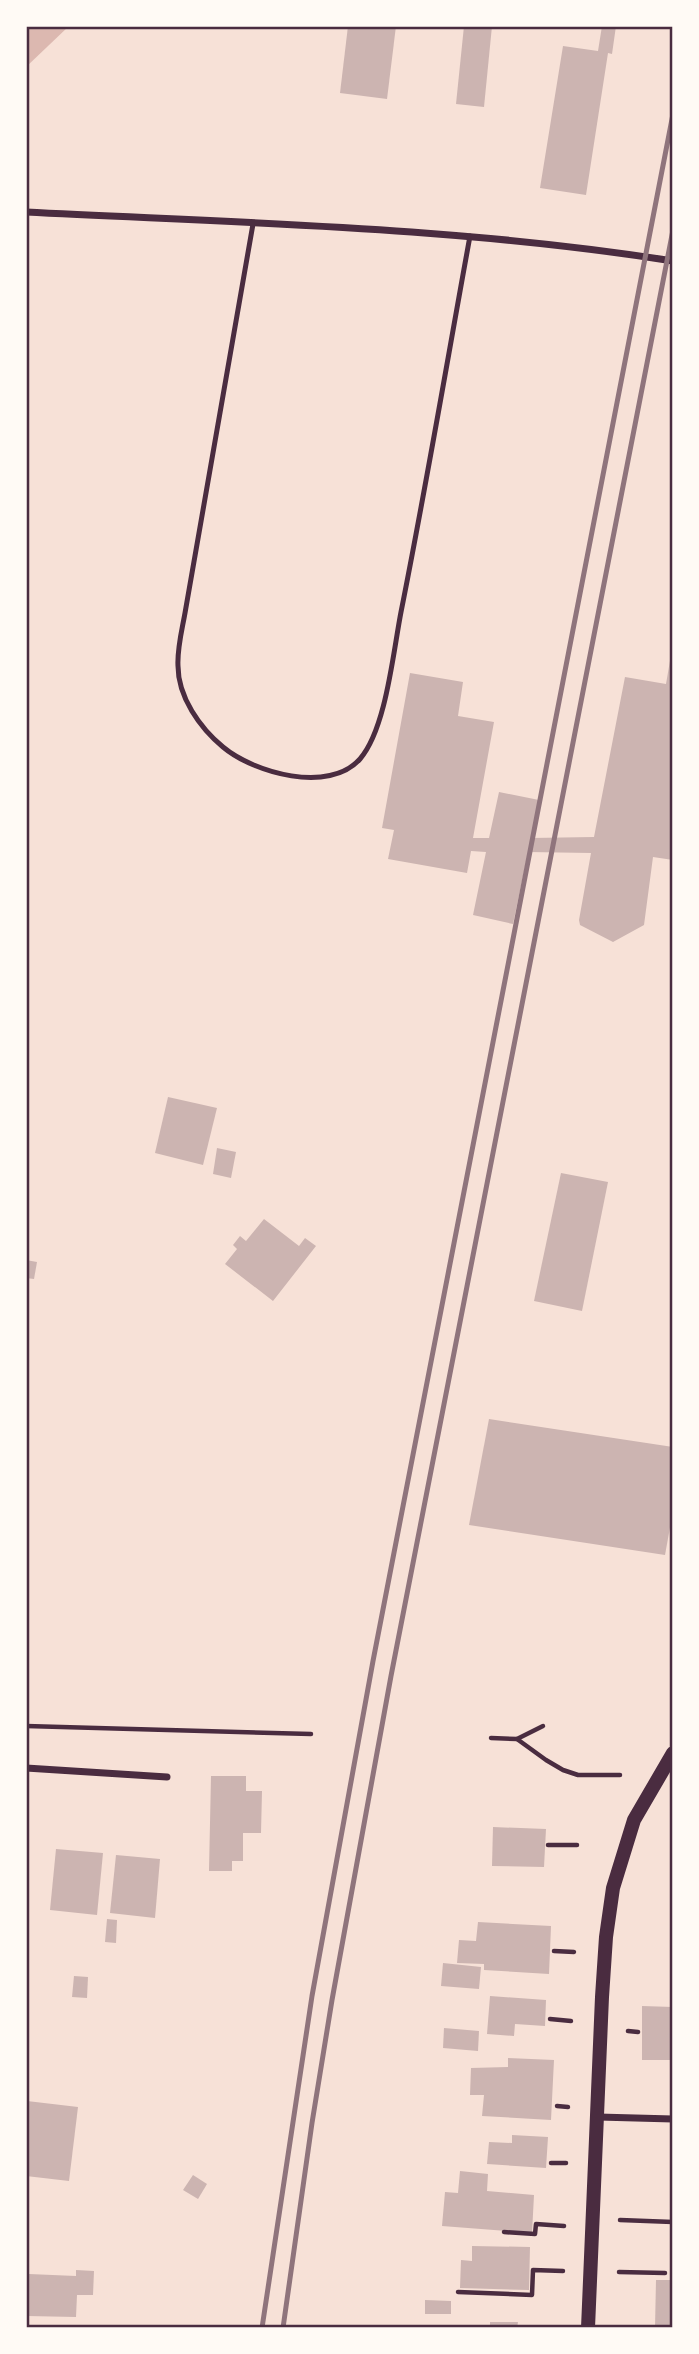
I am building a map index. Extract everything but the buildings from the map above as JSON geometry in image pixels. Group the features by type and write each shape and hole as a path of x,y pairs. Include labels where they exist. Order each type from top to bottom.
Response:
{"main road":[{"path":"588,2328 602,1997 613,1888 634,1821 673,1753"}],"street":[{"path":"26,212 470,236 597,248 673,261"},
{"path":"26,1768 167,1776"},
{"path":"598,2117 673,2119"}],"lane":[{"path":"253,224 177,667 191,712 224,748 264,770 320,778 346,772 360,759 374,738 433,456 470,236"}],"path":[{"path":"26,1726 312,1734"},
{"path":"491,1738 517,1739 543,1726"},
{"path":"517,1739 563,1770 578,1775 620,1775"},
{"path":"548,1846 577,1845"},
{"path":"554,1951 573,1952"},
{"path":"550,2018 571,2021"},
{"path":"628,2031 638,2032"},
{"path":"558,2106 568,2107"},
{"path":"551,2163 566,2163"},
{"path":"620,2220 673,2222"},
{"path":"504,2232 535,2234 536,2224 564,2226"},
{"path":"458,2292 532,2295 533,2270 563,2271"},
{"path":"619,2272 666,2273"}],"shaded area":[{"path":"26,26 69,26 26,67"}],"railway":[{"path":"262,2328 312,1996 373,1661 673,114"},
{"path":"283,2328 332,2000 391,1676 673,230"}]}
